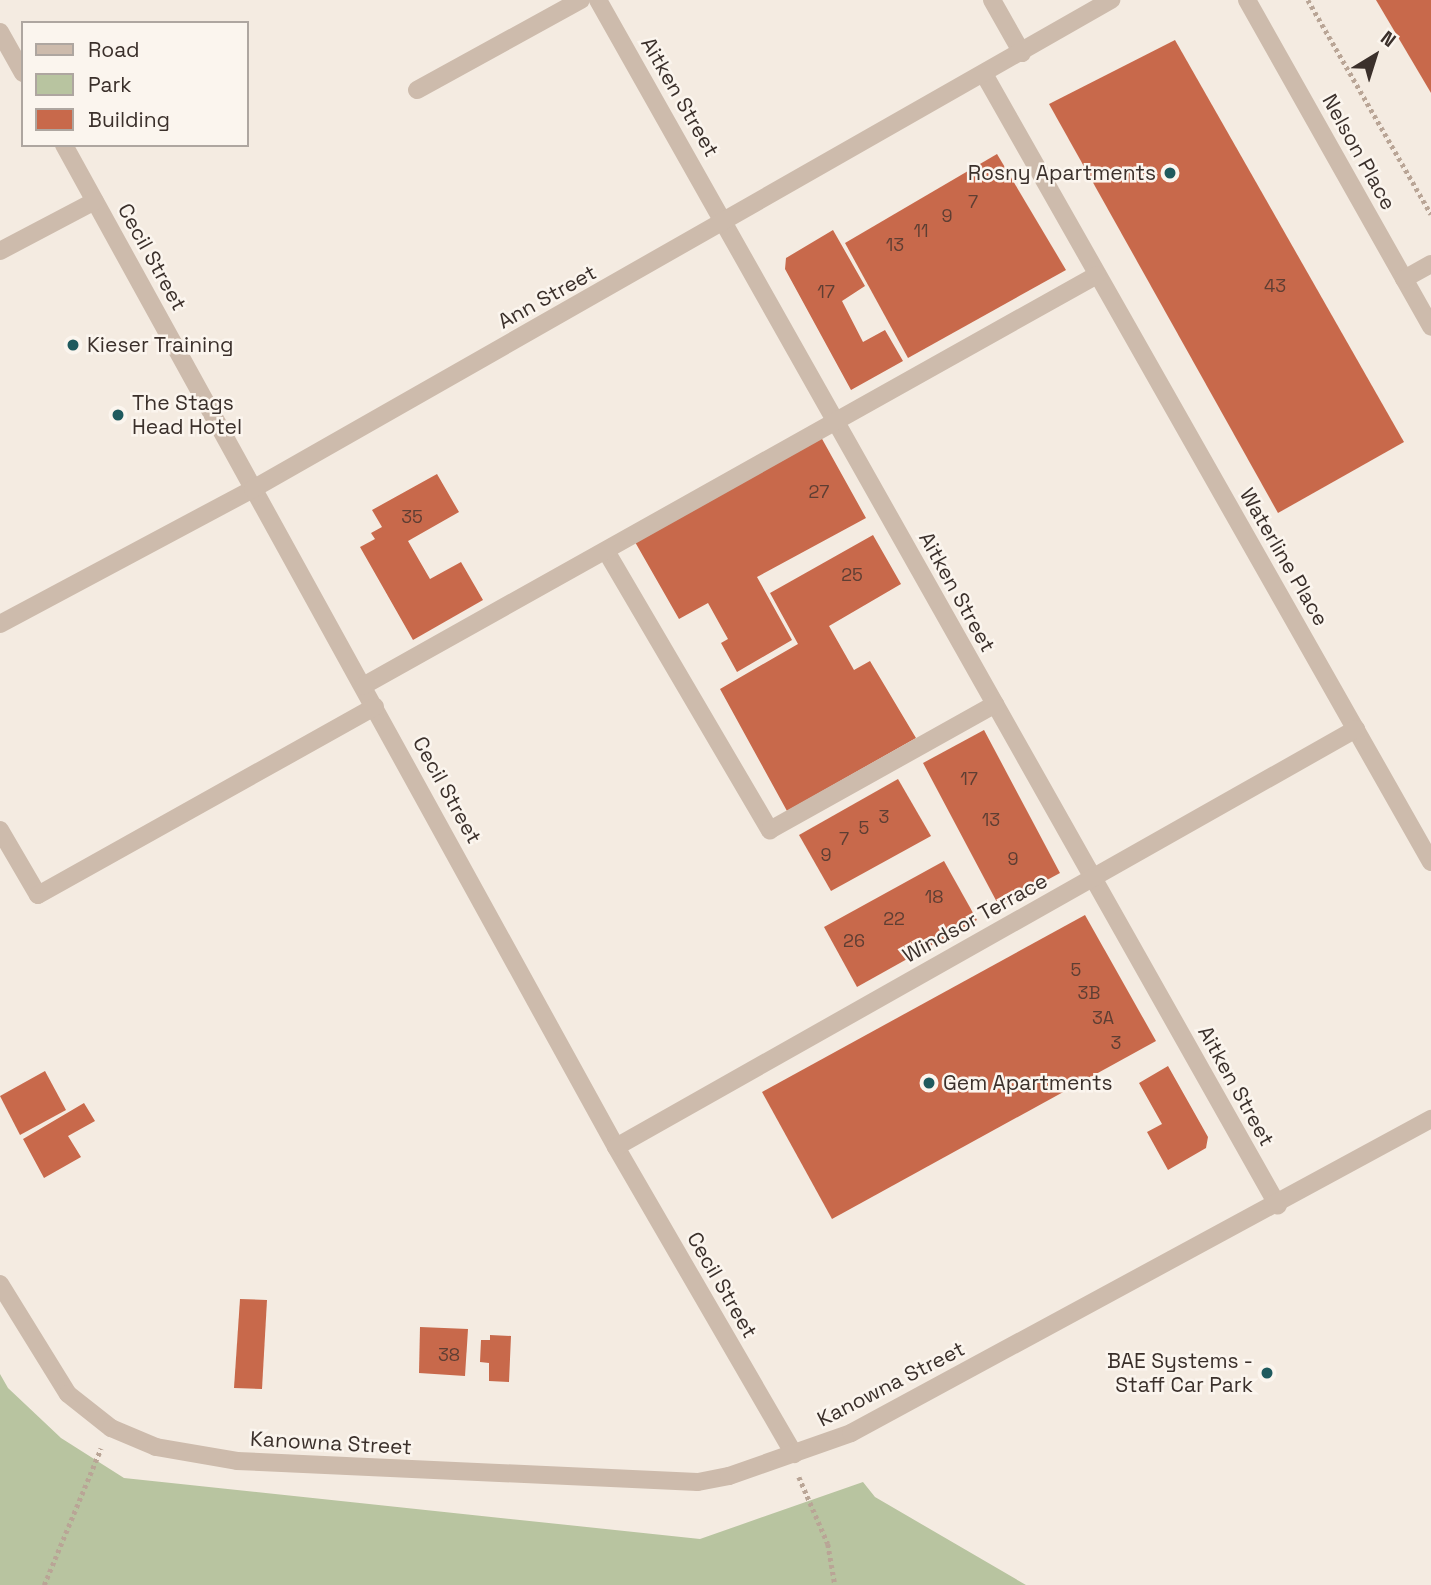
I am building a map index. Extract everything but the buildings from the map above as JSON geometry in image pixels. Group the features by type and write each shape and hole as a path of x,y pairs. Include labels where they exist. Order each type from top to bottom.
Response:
{"street":[{"path":"417,90 581,0"},
{"name":"Aitken Street","path":"598,0 1278,1206"},
{"path":"992,0 1022,53"},
{"name":"Ann Street","path":"0,624 253,489 725,223 1111,0"},
{"name":"Nelson Place","path":"1247,0 1431,327"},
{"path":"0,32 21,69"},
{"name":"Waterline Place","path":"984,74 1431,862"},
{"name":"Cecil Street","path":"65,147 616,1147 792,1455"},
{"path":"0,251 95,201"},
{"path":"1404,279 1431,264"},
{"path":"363,686 1097,275"},
{"path":"606,551 770,830 995,704"},
{"path":"0,830 38,895 375,707"},
{"name":"Windsor Terrace","path":"616,1147 1356,729"},
{"name":"Kanowna Street","path":"0,1284 58,1382 111,1428 156,1447 215,1459 674,1483 712,1480 851,1433 1278,1206 1431,1119"}],"path":[{"path":"1308,0 1431,214"},
{"path":"44,1585 111,1428"},
{"path":"792,1455 828,1544 835,1585"}],"green space":[{"path":"0,1374 8,1388 61,1438 124,1478 700,1539 863,1482 875,1497 1026,1585 0,1585"}],"place":[{"name":"Rosny Apartments","path":"1170,173"},
{"name":"Kieser Training","path":"73,345"},
{"name":"The Stags Head Hotel","path":"118,415"},
{"name":"Gem Apartments","path":"929,1083"},
{"name":"BAE Systems - Staff Car Park","path":"1267,1373"}]}
